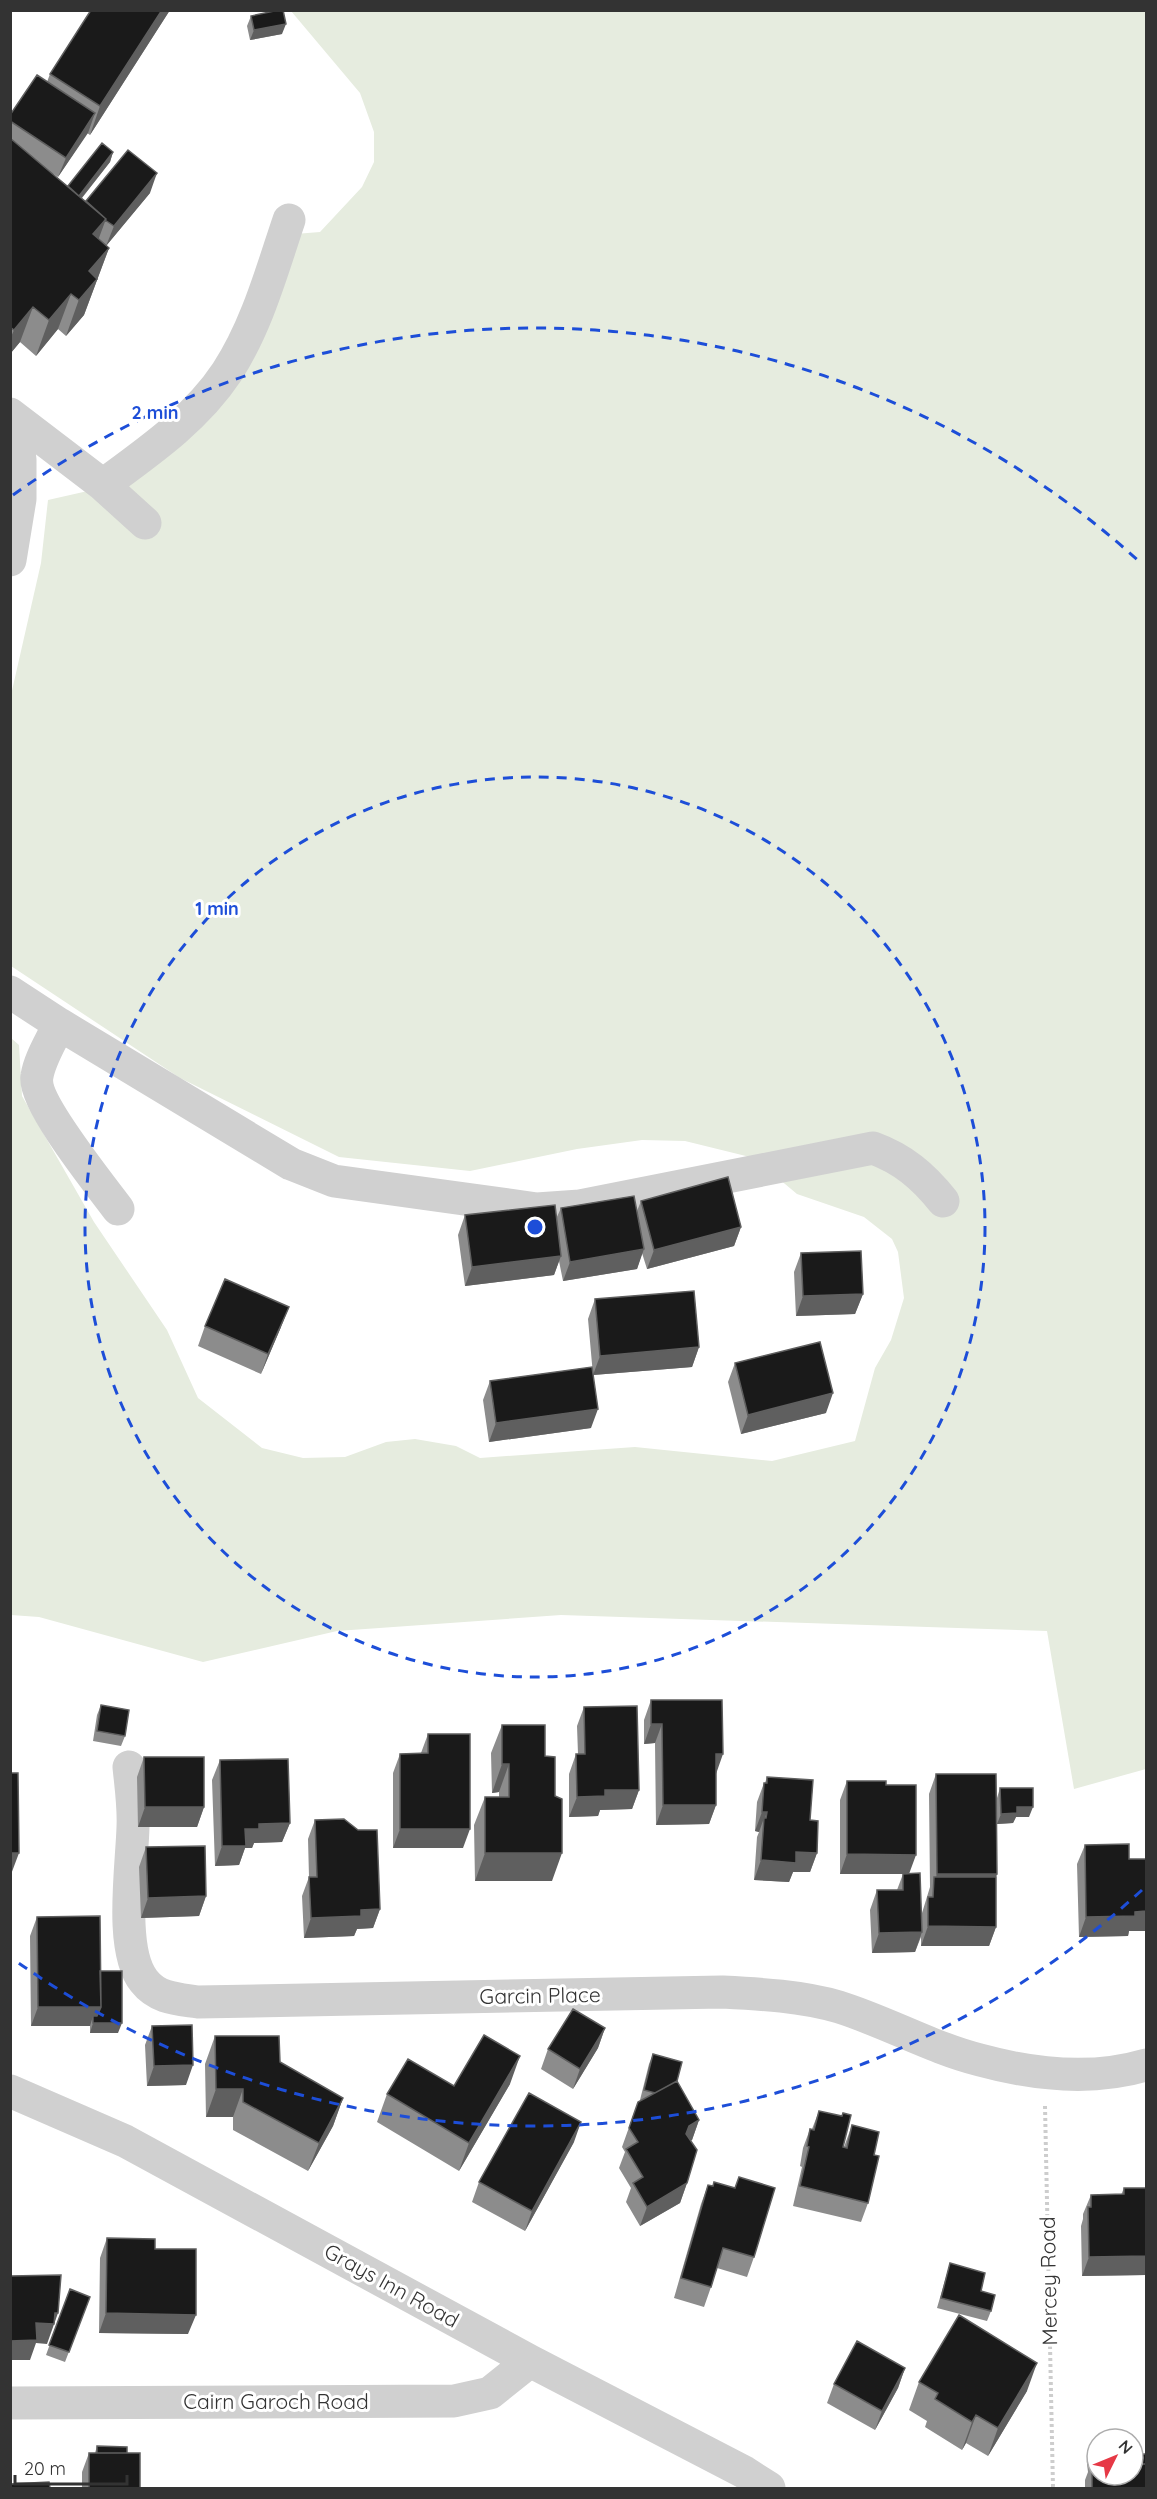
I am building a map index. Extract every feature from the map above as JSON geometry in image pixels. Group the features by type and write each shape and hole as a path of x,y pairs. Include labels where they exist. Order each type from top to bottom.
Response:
{"street":[{"path":"103,485 160,442 198,408 227,372 254,316 289,220"},
{"path":"13,416 103,485 145,523"},
{"path":"10,560 20,499 20,460 13,416"},
{"path":"10,992 291,1164 334,1181 537,1209 569,1207 873,1148 896,1156 929,1184 943,1201"},
{"path":"59,1024 36,1078 40,1094 83,1161 118,1209"},
{"name":"Garcin Place","path":"129,1767 133,1824 129,1925 134,1964 144,1982 162,1996 198,2002 722,1992 782,1996 838,2007 979,2060 1045,2073 1084,2076 1123,2072 1146,2065"},
{"name":"Grays Inn Road","path":"10,2091 125,2141 530,2361 744,2472 769,2488"},
{"name":"Cairn Garoch Road","path":"10,2403 454,2401 490,2393 530,2361"}],"path":[{"name":"Mercey Road","path":"1045,2073 1044,2148 1053,2488"}],"shaded area":[{"path":"291,11 1146,11 1146,1769 1074,1789 1047,1631 561,1615 337,1631 203,1662 39,1617 11,1615 11,1038 19,1045 22,1096 94,1222 167,1330 198,1398 262,1448 303,1458 345,1457 386,1442 415,1439 456,1446 480,1458 635,1447 772,1461 855,1441 875,1368 891,1340 904,1298 898,1252 892,1239 864,1217 797,1194 754,1158 685,1141 642,1140 577,1149 470,1171 339,1157 180,1078 11,966 11,695 41,563 48,500 123,483 225,399 295,234 320,232 362,187 374,162 374,132 360,93"}],"building":[{"path":"91,10 162,10 100,106 50,74"},
{"path":"283,10 286,24 254,30 251,16"},
{"path":"37,75 95,113 66,158 10,121 10,115"},
{"path":"10,138 106,219 93,234 109,248 89,271 97,279 79,300 71,294 49,320 33,307 14,330 10,327"},
{"path":"102,143 113,152 79,196 68,186"},
{"path":"128,150 157,173 114,226 86,201"},
{"path":"728,1177 741,1227 654,1250 641,1201"},
{"path":"634,1196 644,1249 570,1262 561,1208"},
{"path":"555,1205 561,1256 472,1267 465,1215"},
{"path":"861,1251 863,1294 803,1296 801,1253"},
{"path":"225,1279 289,1307 268,1354 205,1326"},
{"path":"694,1291 699,1347 600,1356 595,1299"},
{"path":"820,1342 833,1393 748,1415 735,1363"},
{"path":"592,1367 598,1409 496,1423 490,1381"},
{"path":"651,1700 722,1700 723,1754 716,1754 716,1805 663,1805 662,1724 651,1724"},
{"path":"101,1705 129,1710 125,1736 97,1731"},
{"path":"637,1706 639,1790 605,1790 605,1796 577,1797 576,1754 585,1754 584,1707"},
{"path":"502,1725 545,1725 545,1756 555,1757 555,1796 562,1799 562,1853 485,1853 485,1797 509,1797 509,1764 502,1764"},
{"path":"428,1734 470,1734 470,1829 400,1829 400,1754 428,1753"},
{"path":"144,1757 204,1757 204,1807 145,1807"},
{"path":"288,1759 290,1823 259,1824 259,1829 245,1829 246,1846 222,1846 220,1760"},
{"path":"10,1773 18,1773 19,1853 10,1853"},
{"path":"936,1774 996,1774 997,1874 937,1874"},
{"path":"767,1777 813,1780 810,1820 818,1821 817,1853 796,1852 796,1863 761,1860 764,1818 767,1812 762,1812 764,1783 767,1783"},
{"path":"847,1781 886,1781 886,1785 916,1785 916,1855 847,1854"},
{"path":"1000,1788 1033,1788 1033,1807 1017,1807 1017,1813 1001,1814"},
{"path":"344,1819 358,1830 377,1830 380,1909 361,1910 361,1916 311,1918 309,1877 317,1877 315,1820"},
{"path":"1129,1844 1129,1859 1146,1859 1146,1911 1135,1912 1135,1916 1086,1917 1085,1845"},
{"path":"205,1846 206,1896 148,1898 146,1847"},
{"path":"920,1873 922,1932 879,1933 877,1890 903,1890 903,1874"},
{"path":"934,1877 996,1877 996,1927 928,1926 928,1897 933,1897"},
{"path":"100,1916 101,2007 38,2007 37,1917"},
{"path":"100,1971 122,1971 122,2023 93,2023 93,2016 97,2016 101,2007"},
{"path":"573,2009 605,2028 580,2069 548,2049"},
{"path":"192,2025 193,2065 154,2066 152,2026"},
{"path":"484,2035 520,2056 469,2143 387,2094 408,2059 454,2086"},
{"path":"215,2036 279,2036 280,2062 343,2098 319,2143 243,2102 243,2089 216,2089"},
{"path":"653,2054 682,2062 677,2081 655,2093 644,2090"},
{"path":"677,2081 699,2120 689,2126 686,2134 697,2150 687,2183 647,2207 633,2183 643,2177 626,2149 638,2142 629,2128 638,2102"},
{"path":"529,2093 581,2122 532,2211 479,2182"},
{"path":"819,2111 842,2116 843,2113 851,2115 843,2147 847,2148 852,2125 879,2132 874,2155 879,2156 868,2203 800,2186 809,2147 807,2146 810,2129 814,2130"},
{"path":"739,2177 775,2188 754,2257 723,2248 711,2287 681,2278 708,2185 713,2186 714,2182 735,2188"},
{"path":"1124,2188 1146,2188 1146,2256 1089,2257 1088,2207 1091,2207 1091,2195 1124,2194"},
{"path":"107,2238 155,2239 155,2249 196,2249 196,2315 106,2313"},
{"path":"950,2263 985,2273 981,2291 995,2295 991,2311 941,2298"},
{"path":"61,2275 58,2313 55,2313 54,2324 36,2323 37,2340 10,2341 10,2276"},
{"path":"70,2289 90,2297 69,2352 49,2345"},
{"path":"959,2315 1037,2363 998,2428 976,2415 972,2422 935,2399 938,2393 919,2382"},
{"path":"857,2341 905,2368 882,2411 834,2384"},
{"path":"97,2446 127,2447 127,2453 97,2453"},
{"path":"89,2453 140,2453 140,2488 89,2488"},
{"path":"1146,2464 1146,2488 1092,2488 1145,2487"},
{"path":"49,2482 50,2488 10,2488 10,2484"}]}
